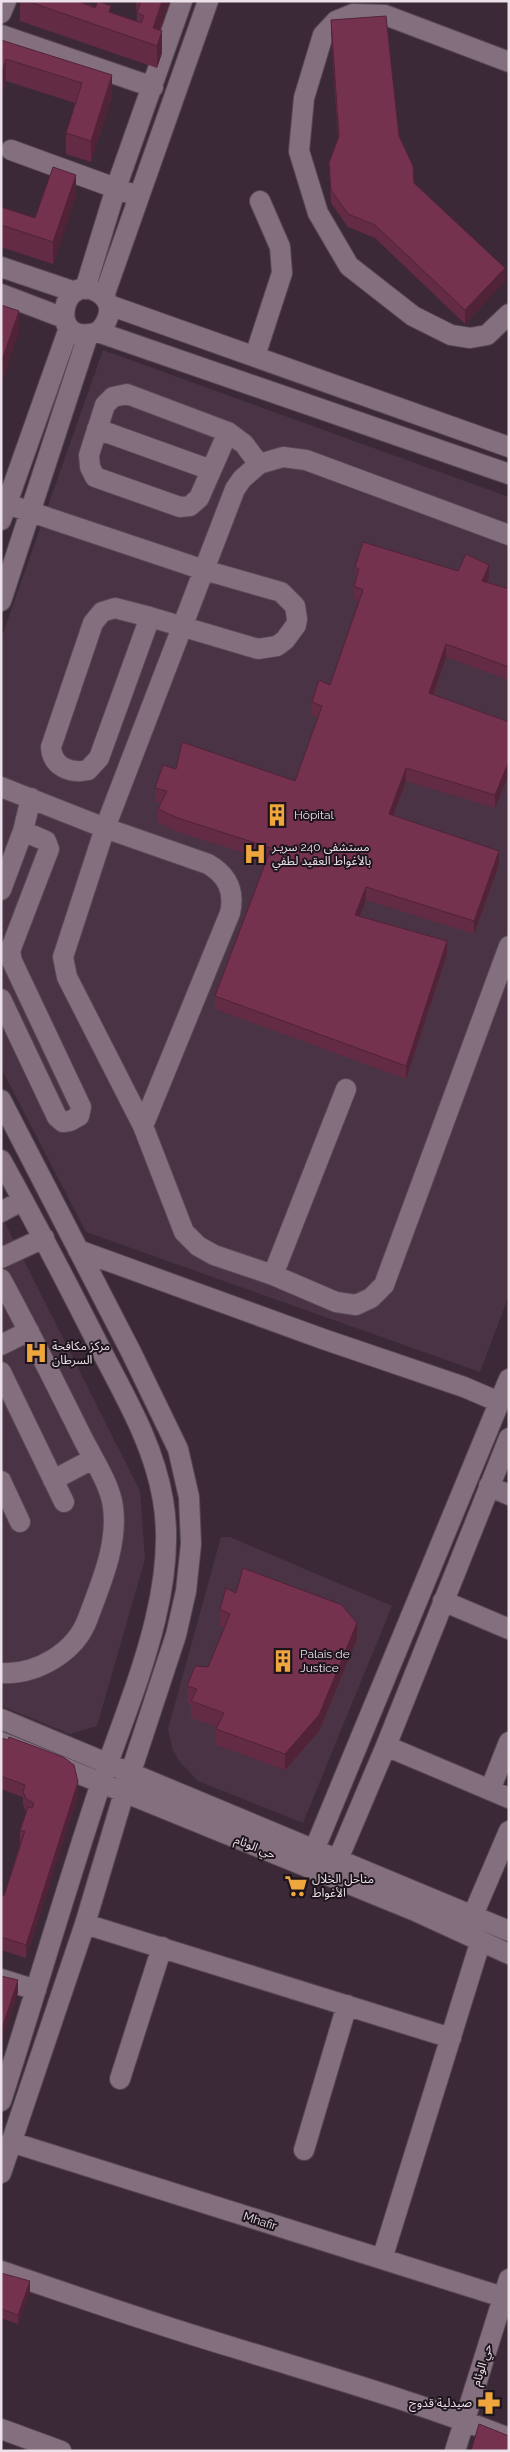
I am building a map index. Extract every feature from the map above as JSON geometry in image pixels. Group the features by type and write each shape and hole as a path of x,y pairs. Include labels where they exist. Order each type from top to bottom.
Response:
{"street":[{"path":"1,14 6,1"},
{"path":"150,618 95,765 80,772 58,765 51,754 51,747 96,617 108,609 115,608 150,618 182,628 258,649 277,646 292,634 296,625 295,606 281,592 204,570 31,512 4,512 67,323 63,309 67,299 80,290 182,1"},
{"path":"1,601 93,334 106,325 110,315 106,300 137,197 208,1"},
{"path":"509,62 385,15 353,14 336,21 324,35 304,98 299,151 318,213 349,266 413,316 451,335 470,338 487,335 509,314"},
{"path":"1,35 153,87"},
{"path":"11,150 137,197"},
{"path":"255,356 282,273 280,247 260,201"},
{"path":"1,267 80,290 95,290 106,300 255,356 509,447"},
{"path":"1,294 67,323 78,334 93,334 509,474"},
{"path":"228,432 199,498 190,506 180,507 95,477 90,467 89,455 105,404 113,397 127,394 228,432 244,444 259,464"},
{"path":"97,429 211,470"},
{"path":"509,535 306,460 283,457 259,464 242,479 235,489 104,828 68,936 63,957 67,977 144,1126 184,1232 198,1246 214,1255 272,1275 336,1302 356,1305 371,1298 384,1285 509,946"},
{"path":"1,787 104,828 208,864 219,870 228,882 233,900 230,913 144,1126"},
{"path":"1,890 23,831 31,798"},
{"path":"1,999 57,1117 63,1122 70,1122 79,1116 81,1107 12,961 10,951 49,849 46,841 23,831"},
{"path":"272,1275 346,1089"},
{"path":"1,1100 178,1449 189,1497 191,1544 186,1591 176,1635 124,1792 85,1924 1,2173"},
{"path":"1,1160 124,1392 154,1458 164,1501 165,1544 161,1587 140,1674 105,1773 1,2101"},
{"path":"1,1212 23,1200"},
{"path":"1,1258 44,1238"},
{"path":"78,1250 322,1339 464,1387 499,1402"},
{"path":"1,1279 30,1331 112,1499 113,1527 105,1570 86,1626 71,1647 51,1660 25,1671 1,1673"},
{"path":"1,1346 30,1331"},
{"path":"1,1372 64,1502"},
{"path":"307,1868 509,1379"},
{"path":"334,1868 386,1746 442,1601 509,1438"},
{"path":"53,1480 93,1459"},
{"path":"1,1481 20,1522"},
{"path":"489,1486 509,1495"},
{"path":"442,1601 509,1628"},
{"name":"حي الوئام","path":"1,1720 105,1773 124,1792 307,1868 334,1868 473,1915 509,1932"},
{"name":"حي الوئام","path":"1,1742 105,1773 131,1773 314,1849 334,1868 480,1943 509,1954"},
{"path":"490,1790 509,1742"},
{"path":"386,1746 509,1798"},
{"path":"473,1915 509,1831"},
{"path":"85,1924 451,2038"},
{"path":"382,2259 480,1943"},
{"path":"120,2080 162,1948"},
{"path":"1,1979 36,1990"},
{"path":"304,2150 347,2006"},
{"name":"Mhafir","path":"11,2142 382,2259 507,2292"},
{"path":"1,2271 230,2347 342,2380 509,2438"},
{"name":"حي الوئام","path":"455,2451 507,2292"},
{"path":"1,2429 61,2451"}],"shaded area":[{"name":"مستشفى 240 سريـر بالأغواط العقيد لطفي","path":"103,350 509,497 509,1295 480,1372 86,1232 1,1068 1,639"},
{"name":"مركز مكافحة السرطان","path":"1,1215 140,1491 145,1559 97,1726 70,1734 1,1706"},
{"path":"221,1537 230,1537 392,1606 303,1823 198,1781 179,1761 172,1748 168,1729"}],"building":[{"path":"27,1 77,1 95,8 98,1 111,6 109,12 141,23 144,16 137,13 141,1 162,1 153,28 162,31 157,46"},
{"path":"386,16 399,136 413,166 414,183 505,268 465,310 375,225 348,214 331,190 329,163 339,136 331,20"},
{"path":"1,40 112,75 91,141 66,133 82,83 6,59 1,74"},
{"path":"53,167 76,175 53,242 1,225 1,207 35,218"},
{"path":"1,305 19,311 1,363"},
{"name":"Hôpital","path":"363,542 458,571 466,554 489,565 482,581 509,589 509,667 446,644 429,693 509,722 509,761 495,795 406,768 389,814 499,851 474,921 366,887 355,915 447,941 406,1066 215,996 271,848 178,818 158,809 167,791 155,788 163,765 176,769 182,742 295,781 322,706 312,702 319,680 330,685 363,590 354,586 359,569 355,567"},
{"name":"Palais de Justice","path":"243,1568 342,1605 357,1623 319,1715 285,1754 216,1729 224,1713 191,1701 197,1689 187,1686 195,1666 208,1667 230,1614 220,1609 226,1588 236,1593"},
{"path":"9,1737 63,1757 74,1765 78,1782 26,1945 1,1937 1,1895 4,1896 25,1831 20,1831 28,1807 32,1808 34,1803 26,1799 23,1792 25,1785 1,1776 1,1738 8,1740"},
{"path":"1,1976 18,1980 1,2031"},
{"path":"1,2273 30,2281 18,2315 1,2309"},
{"path":"479,2424 509,2436 509,2451 471,2451"}],"place":[{"name":"Hôpital","path":"277,815"},
{"name":"مستشفى 240 سريـر بالأغواط العقيد لطفي","path":"255,854"},
{"name":"مركز مكافحة السرطان","path":"36,1353"},
{"name":"Palais de Justice","path":"283,1661"},
{"name":"مناحل الخلال الأغواط","path":"296,1886"},
{"name":"صيدلية قدوح","path":"489,2403"}]}
